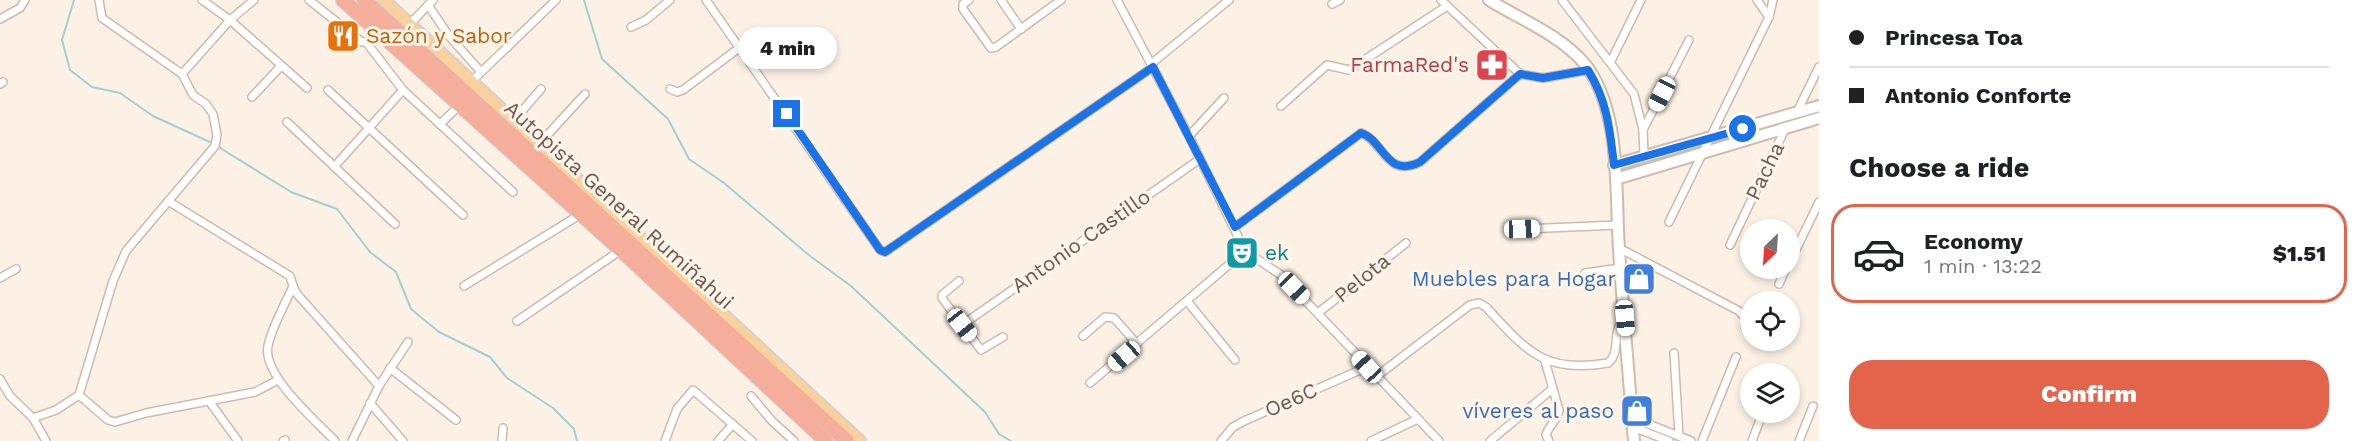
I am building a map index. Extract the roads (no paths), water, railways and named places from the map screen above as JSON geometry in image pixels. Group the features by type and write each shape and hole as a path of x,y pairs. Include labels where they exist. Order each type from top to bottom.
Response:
{"highway":[{"name":"Autopista General Rumiñahui","path":"343,0 621,250 826,441"},
{"name":"Autopista General Rumiñahui","path":"364,0 847,441"}],"main road":[{"path":"384,0 860,441"},
{"path":"1489,0 1567,48 1588,70 1601,93 1608,116 1616,179 1620,268 1634,441"},
{"path":"1614,165 1819,106"},
{"path":"1616,179 1819,118"}],"street":[{"path":"0,19 20,8 25,0"},
{"path":"33,418 56,410 79,395 110,291 126,251 215,146 217,135 213,114 206,104 193,95 182,74 102,18 99,0"},
{"path":"202,0 230,20 307,88"},
{"path":"182,74 230,20 254,0"},
{"path":"309,0 366,42 403,90 513,192"},
{"path":"472,81 556,0"},
{"path":"631,27 646,20 670,0"},
{"path":"706,0 880,250 885,252 1152,65 1229,0"},
{"path":"969,0 963,4 963,9 991,48 1021,30 1061,0"},
{"path":"1001,0 1021,30"},
{"path":"1118,0 1189,136 1245,251 1281,275 1439,441"},
{"path":"1562,0 1611,61 1634,94 1643,130 1644,156"},
{"path":"1611,61 1641,0"},
{"path":"1757,0 1768,16"},
{"path":"1669,222 1712,136 1768,16 1773,0"},
{"path":"411,24 430,3 449,36 480,71"},
{"path":"1281,106 1327,65 1349,70 1444,3 1520,74 1543,78 1588,70"},
{"path":"366,42 383,35"},
{"path":"1643,130 1689,40"},
{"path":"670,89 677,92 683,90 739,48"},
{"path":"252,97 281,66"},
{"path":"1797,112 1819,67"},
{"path":"1235,227 1361,133 1395,164 1412,166 1420,162 1520,74"},
{"path":"515,119 541,89"},
{"path":"328,90 463,215"},
{"path":"334,167 403,90"},
{"path":"540,143 585,94"},
{"path":"1189,136 1224,98"},
{"path":"440,124 460,105"},
{"path":"287,122 395,224"},
{"name":"Pacha","path":"1730,245 1785,129"},
{"name":"Antonio Castillo","path":"962,325 1200,159"},
{"path":"168,201 290,276 297,294 379,386"},
{"path":"1800,241 1819,202"},
{"path":"464,286 581,214"},
{"path":"1522,229 1618,225"},
{"name":"Pelota","path":"1318,313 1406,243"},
{"path":"1619,248 1740,312"},
{"path":"518,321 621,250"},
{"path":"1090,383 1245,251"},
{"path":"1585,273 1620,268"},
{"path":"0,278 16,269"},
{"path":"1779,284 1781,279"},
{"path":"959,282 942,298 981,350 1003,337"},
{"path":"293,286 268,346 268,361 278,380 335,441"},
{"path":"1187,301 1235,360"},
{"path":"1377,376 1470,305 1479,303 1521,343 1545,361 1585,365 1608,363 1614,355 1616,328 1625,318"},
{"path":"1083,336 1105,317 1114,318 1137,344"},
{"path":"352,441 379,386 408,342"},
{"path":"1674,353 1679,436"},
{"path":"1702,441 1736,357"},
{"path":"1545,361 1551,390 1559,410 1558,418 1546,435 1549,441"},
{"name":"Oe6C","path":"1221,441 1233,427 1244,421 1367,367"},
{"path":"390,368 456,420"},
{"path":"0,379 10,396 33,418 46,441"},
{"path":"79,395 111,422 255,392 278,380"},
{"path":"665,441 677,409 693,390 752,441"},
{"path":"1490,441 1551,390"},
{"path":"751,396 772,421 794,441"},
{"path":"209,400 238,441"},
{"path":"370,403 404,441"},
{"path":"1799,441 1813,406"},
{"path":"1371,441 1418,419"},
{"path":"1633,423 1691,441"},
{"path":"1633,423 1669,441"},
{"path":"1752,441 1759,423"},
{"path":"718,441 733,424"},
{"path":"502,441 503,428"}],"waterway":[{"path":"74,0 62,40 70,70 92,87 120,93 153,116 212,143"},
{"path":"584,0 602,59 668,119 689,159 724,183 810,256 851,286 985,412 999,434 1011,441"},
{"path":"217,146 291,192 337,209 370,252 396,272 411,309 439,332 490,357 507,378 553,408 574,429 577,441"}],"place":[{"name":"Sazón y Sabor","path":"343,36"},
{"name":"FarmaRed's","path":"1492,65"},
{"name":"ek","path":"1242,253"},
{"name":"Muebles para Hogar","path":"1639,279"},
{"name":"víveres al paso","path":"1637,411"}]}
